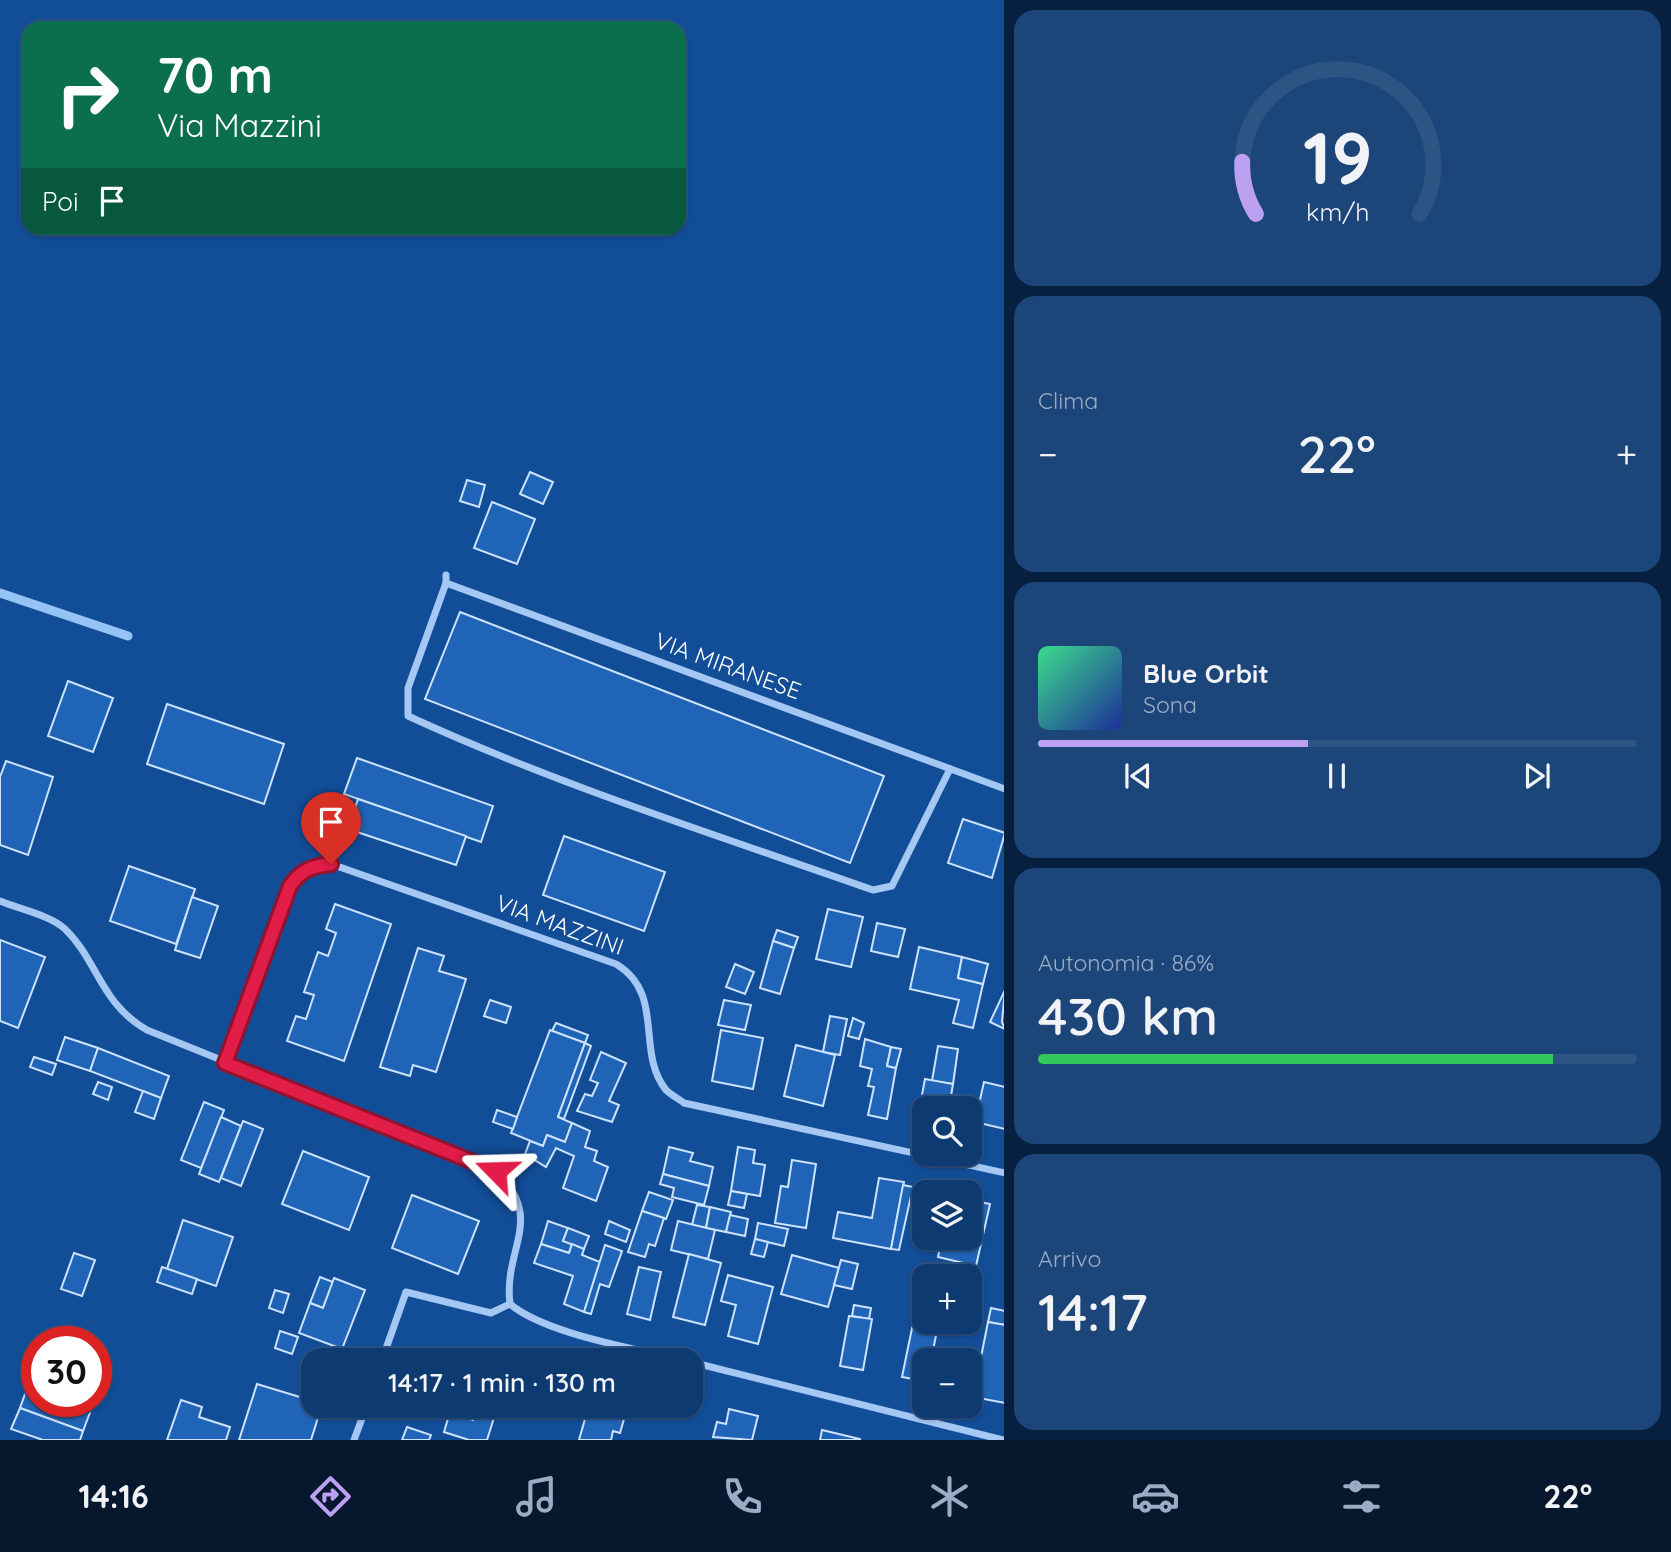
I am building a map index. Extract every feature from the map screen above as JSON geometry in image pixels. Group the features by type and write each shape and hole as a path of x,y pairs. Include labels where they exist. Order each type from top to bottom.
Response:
{"street":[{"name":"VIA MIRANESE","path":"950,769 892,886 873,890 585,788 461,740 408,716 408,688 446,579 1004,789"},
{"name":"VIA MAZZINI","path":"225,1063 290,886 299,873 314,866 331,864 616,964 633,974 643,995 655,1065 666,1090 684,1103 1004,1173"},
{"path":"0,901 65,928 110,998 128,1018 147,1030 496,1171 512,1187 520,1206 522,1224 508,1286 510,1304 524,1316 638,1348"},
{"path":"386,1348 406,1292 491,1313 510,1304"},
{"path":"703,1365 1003,1440"},
{"path":"355,1440 363,1418"}],"building":[{"path":"530,472 553,482 543,504 520,494"},
{"path":"467,480 485,485 479,507 460,501"},
{"path":"492,502 535,519 517,564 474,548"},
{"path":"460,612 884,776 850,863 425,699"},
{"path":"68,681 113,698 93,752 48,736"},
{"path":"167,704 284,744 264,804 147,764"},
{"path":"357,758 493,806 481,842 344,794"},
{"path":"6,761 53,777 28,855 0,845 0,777"},
{"path":"358,799 466,836 456,865 348,829"},
{"path":"963,819 1004,833 992,878 948,863"},
{"path":"564,836 665,872 644,931 543,895"},
{"path":"129,866 195,889 176,944 110,921"},
{"path":"192,897 218,906 200,958 175,950"},
{"path":"335,904 391,924 344,1061 287,1041 296,1016 306,1019 314,995 304,992 318,952 328,956 336,933 326,929"},
{"path":"828,909 863,917 851,967 816,959"},
{"path":"877,923 905,929 898,957 871,951"},
{"path":"777,930 798,937 794,948 773,941"},
{"path":"0,940 45,957 18,1028 0,1021"},
{"path":"773,941 794,948 780,994 760,988"},
{"path":"919,947 962,957 958,978 983,984 973,1028 953,1023 959,1000 910,989"},
{"path":"418,948 444,956 439,971 466,979 436,1072 413,1065 410,1076 380,1067"},
{"path":"962,957 988,964 983,984 958,978"},
{"path":"735,964 754,972 745,994 726,987"},
{"path":"1004,992 1004,1029 990,1022"},
{"path":"490,1000 511,1007 506,1023 484,1016"},
{"path":"724,1000 751,1005 745,1030 718,1025"},
{"path":"830,1016 847,1019 840,1055 823,1052"},
{"path":"853,1018 864,1023 859,1039 848,1036"},
{"path":"556,1023 588,1035 585,1043 552,1031"},
{"path":"550,1030 585,1043 558,1117 572,1123 565,1142 547,1135 543,1146 511,1133"},
{"path":"721,1030 763,1038 753,1089 712,1081"},
{"path":"65,1037 98,1048 90,1071 57,1060"},
{"path":"865,1039 891,1047 887,1066 896,1068 887,1119 868,1115 874,1087 868,1086 872,1069 860,1066"},
{"path":"585,1043 591,1046 564,1119 558,1117"},
{"path":"796,1045 835,1055 823,1106 784,1096"},
{"path":"938,1046 958,1049 953,1084 932,1081"},
{"path":"891,1047 901,1049 896,1068 887,1066"},
{"path":"98,1048 169,1076 161,1098 90,1071"},
{"path":"601,1052 626,1063 609,1101 619,1105 612,1122 577,1111 585,1094 592,1096 598,1083 590,1080"},
{"path":"34,1057 56,1064 52,1075 30,1067"},
{"path":"925,1079 953,1084 951,1096 922,1096"},
{"path":"98,1082 112,1087 108,1100 93,1094"},
{"path":"984,1082 1004,1087 1004,1129 982,1124 981,1096"},
{"path":"143,1091 161,1098 154,1119 135,1112"},
{"path":"204,1102 224,1110 201,1168 181,1160"},
{"path":"497,1110 517,1117 513,1129 493,1122"},
{"path":"221,1117 241,1126 219,1182 199,1174"},
{"path":"243,1121 263,1129 241,1186 221,1178"},
{"path":"572,1123 590,1131 585,1147 597,1151 594,1161 608,1167 596,1201 563,1188 574,1156 556,1148 546,1167 525,1154 530,1141 543,1146 547,1135 565,1142"},
{"path":"669,1147 693,1153 690,1161 713,1167 709,1186 663,1174"},
{"path":"738,1147 755,1150 753,1163 765,1165 760,1196 731,1191"},
{"path":"303,1151 369,1177 349,1230 282,1204"},
{"path":"792,1160 816,1164 806,1228 775,1223 781,1186 788,1187"},
{"path":"663,1174 709,1186 704,1205 672,1197 674,1188 660,1184"},
{"path":"879,1178 904,1182 891,1249 833,1238 838,1212 872,1218"},
{"path":"903,1185 912,1187 899,1250 891,1249"},
{"path":"731,1191 747,1194 744,1208 728,1205"},
{"path":"649,1192 673,1200 666,1219 642,1211"},
{"path":"412,1195 479,1221 458,1274 392,1248"},
{"path":"982,1202 990,1204 982,1239"},
{"path":"697,1205 710,1207 706,1228 692,1225"},
{"path":"710,1207 731,1212 726,1232 706,1228"},
{"path":"642,1211 664,1218 655,1246 649,1244 645,1257 628,1252"},
{"path":"730,1215 748,1219 745,1236 726,1232"},
{"path":"183,1220 233,1237 216,1286 167,1269"},
{"path":"548,1221 568,1228 563,1241 572,1244 569,1253 541,1244"},
{"path":"609,1221 630,1230 626,1242 605,1234"},
{"path":"678,1221 715,1230 708,1259 671,1250"},
{"path":"758,1223 788,1229 784,1246 755,1239"},
{"path":"568,1228 589,1236 584,1249 563,1241"},
{"path":"755,1239 768,1242 764,1257 751,1254"},
{"path":"541,1244 569,1253 572,1244 584,1249 582,1255 600,1262 584,1312 564,1304 573,1276 534,1263"},
{"path":"605,1245 622,1251 609,1287 600,1284 591,1314 584,1312"},
{"path":"939,1250 980,1250 976,1264 938,1257"},
{"path":"74,1253 95,1260 82,1296 61,1289"},
{"path":"689,1254 721,1263 705,1325 673,1317"},
{"path":"792,1255 839,1268 828,1307 781,1294"},
{"path":"841,1260 858,1264 852,1289 834,1285"},
{"path":"162,1267 197,1279 192,1294 157,1282"},
{"path":"639,1267 661,1272 650,1320 627,1314"},
{"path":"728,1275 773,1287 758,1344 728,1336 736,1305 721,1301"},
{"path":"320,1277 333,1282 323,1308 310,1303"},
{"path":"334,1278 365,1290 342,1348 299,1333 310,1303 323,1308"},
{"path":"275,1290 289,1294 283,1313 269,1308"},
{"path":"854,1305 871,1308 869,1319 852,1316"},
{"path":"991,1308 1004,1311 1004,1325 988,1322"},
{"path":"849,1316 872,1319 863,1370 840,1366"},
{"path":"988,1322 1004,1325 1004,1403 982,1399 982,1352"},
{"path":"912,1328 912,1334 936,1334 933,1348 912,1348 912,1379 902,1377"},
{"path":"280,1331 298,1337 292,1354 275,1348"},
{"path":"257,1384 301,1397 301,1418 318,1418 311,1440 239,1440"},
{"path":"181,1400 202,1407 199,1417 230,1427 226,1440 167,1440"},
{"path":"20,1408 21,1417 45,1417 83,1431 80,1440 43,1440 11,1429"},
{"path":"729,1409 758,1416 752,1440 713,1437 717,1422 726,1424"},
{"path":"45,1417 88,1417 83,1431"},
{"path":"448,1418 494,1418 487,1440 469,1440 444,1432"},
{"path":"585,1418 624,1418 620,1433 613,1431 611,1440 579,1440"},
{"path":"407,1427 431,1435 429,1440 402,1440"},
{"path":"822,1430 860,1439 860,1440 820,1440"}],"waterway":[{"path":"0,593 128,636"}],"route":[{"path":"331,864 314,866 299,873 290,886 225,1063 496,1171"}]}
